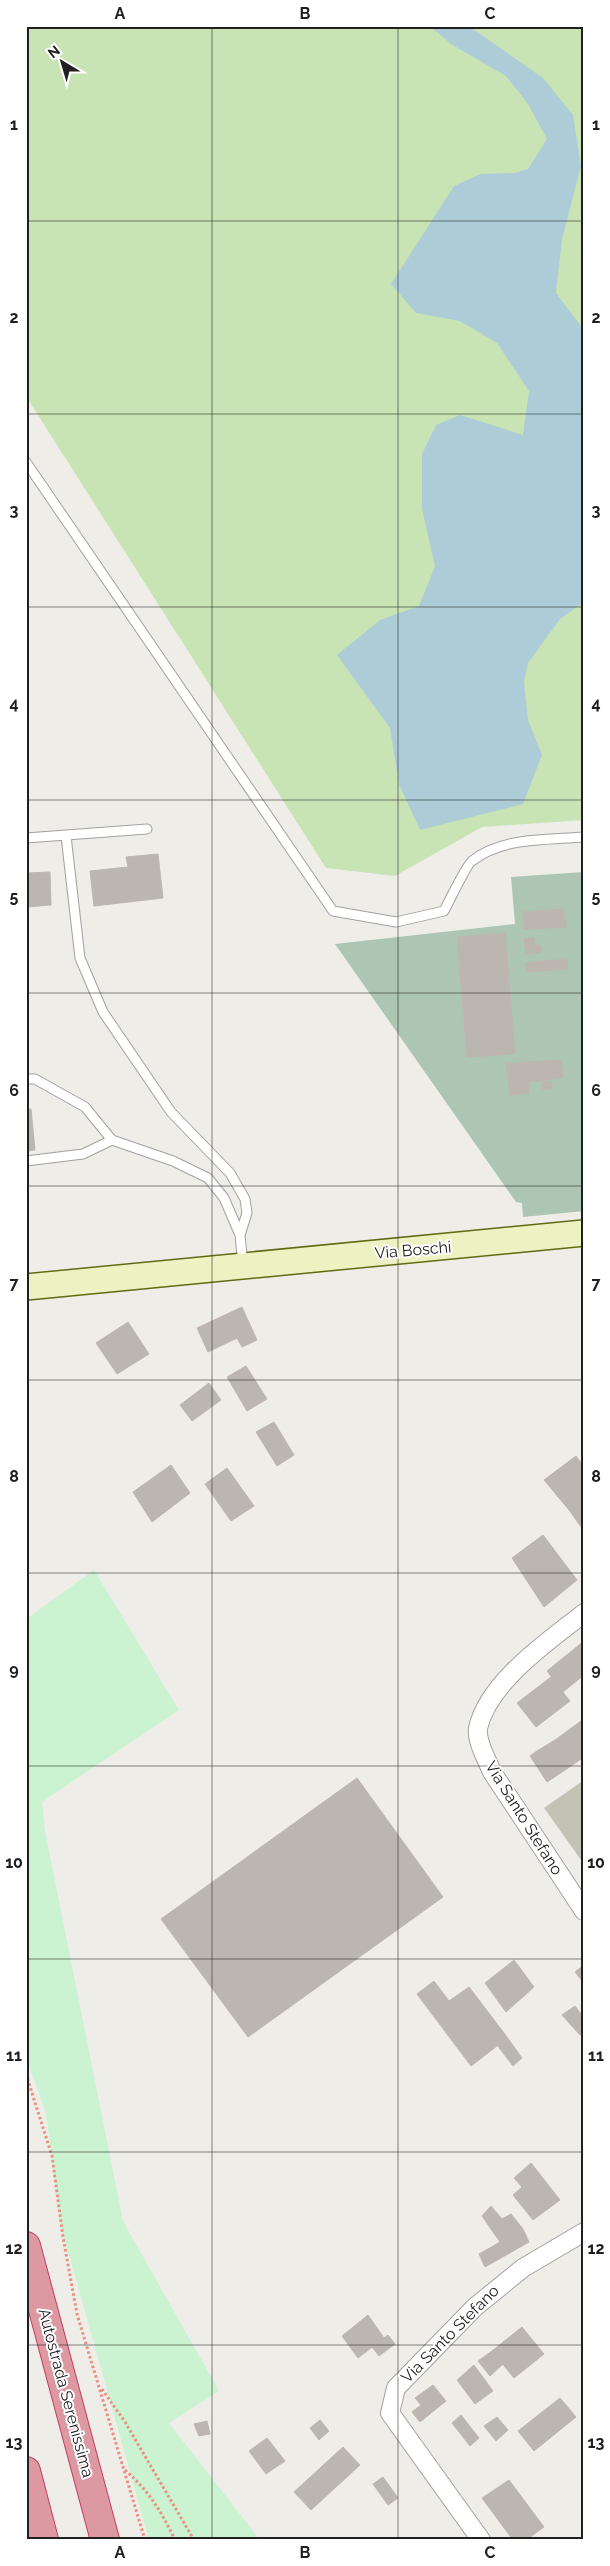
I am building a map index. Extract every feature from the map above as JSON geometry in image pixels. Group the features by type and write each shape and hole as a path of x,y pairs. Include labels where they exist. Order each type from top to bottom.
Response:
{"highway":[{"name":"Autostrada Serenissima","path":"26,2246 105,2540"},
{"path":"26,2471 44,2540"}],"main road":[{"name":"Via Boschi","path":"26,1287 584,1233"}],"street":[{"name":"Via Santo Stefano","path":"584,1613 518,1665 491,1700 478,1729 482,1750 492,1772 584,1911"},
{"name":"Via Santo Stefano","path":"481,2540 390,2414 396,2388 476,2306 503,2282 544,2254 584,2232"}],"lane":[{"path":"26,462 333,911 396,922 444,911 470,862 495,849 520,842 584,837"},
{"path":"26,838 147,829"},
{"path":"66,836 80,958 103,1012 171,1112 230,1173 245,1199 247,1213 240,1235"},
{"path":"26,1079 35,1079 85,1108 112,1140 173,1161 208,1178 224,1198 240,1235 243,1266"},
{"path":"26,1161 83,1154 112,1140"}],"path":[{"path":"26,2074 52,2156 63,2237 77,2314 145,2540"},
{"path":"100,2386 125,2422 194,2540"},
{"path":"125,2470 145,2487 162,2513 175,2540"}],"shaded area":[{"path":"584,1780 584,1864 544,1808"}],"green space":[{"path":"26,26 584,26 584,820 482,827 395,876 326,868 29,401 26,400"},
{"path":"584,872 584,1211 523,1217 522,1203 516,1202 335,944 515,924 511,877"},
{"path":"94,1570 179,1710 42,1802 45,1831 123,2221 219,2391 169,2423 260,2540 149,2540 60,2222 46,2113 26,2057 26,1619"}],"water":[{"path":"430,26 469,26 543,78 573,115 581,166 562,239 556,293 584,330 584,602 560,619 528,663 524,682 528,720 542,755 523,804 420,830 399,784 390,728 337,655 380,620 419,606 435,566 422,509 422,454 436,425 460,415 523,435 529,391 497,343 460,321 416,313 391,284 454,186 481,174 514,173 528,169 547,139 528,104 506,76 451,44"}],"building":[{"path":"158,854 163,898 94,906 90,871 128,867 126,857"},
{"path":"50,872 51,905 26,907 26,873"},
{"path":"564,909 566,927 524,929 523,912"},
{"path":"505,933 515,1054 467,1057 457,937"},
{"path":"534,937 535,946 540,945 541,953 526,954 524,939"},
{"path":"567,959 568,969 527,972 526,963"},
{"path":"561,1060 563,1078 528,1082 526,1062"},
{"path":"526,1062 529,1093 510,1095 506,1064"},
{"path":"542,1081 552,1082 552,1089 542,1089"},
{"path":"26,1109 31,1109 35,1150 26,1151"},
{"path":"242,1307 257,1340 242,1347 237,1338 208,1352 197,1328"},
{"path":"128,1322 149,1354 117,1374 96,1343"},
{"path":"246,1366 267,1399 247,1411 227,1377"},
{"path":"209,1383 221,1400 192,1421 180,1405"},
{"path":"274,1422 294,1455 277,1466 256,1432"},
{"path":"576,1456 584,1467 584,1500 569,1510 544,1480"},
{"path":"171,1465 190,1493 152,1522 133,1492"},
{"path":"227,1468 254,1506 231,1521 205,1484"},
{"path":"584,1500 584,1531 569,1510"},
{"path":"543,1535 577,1580 544,1607 512,1558"},
{"path":"584,1641 584,1675 563,1692 547,1671"},
{"path":"551,1677 570,1701 536,1727 517,1703"},
{"path":"581,1721 584,1725 584,1757 571,1766 555,1740"},
{"path":"555,1740 571,1766 553,1778 537,1751"},
{"path":"537,1751 553,1778 547,1782 530,1756"},
{"path":"357,1778 443,1897 248,2037 161,1919"},
{"path":"514,1960 534,1987 506,2012 485,1983"},
{"path":"584,1965 584,1983 575,1972"},
{"path":"434,1981 449,2001 469,1987 504,2033 494,2041 497,2046 471,2066 417,1994"},
{"path":"575,2006 584,2018 584,2032 580,2035 562,2015"},
{"path":"504,2033 522,2058 513,2066 494,2041"},
{"path":"531,2163 560,2200 533,2220 513,2195 522,2187 514,2178"},
{"path":"491,2206 502,2219 511,2214 523,2229 500,2242 482,2216"},
{"path":"523,2229 529,2242 485,2267 479,2254"},
{"path":"368,2315 384,2338 358,2358 342,2336"},
{"path":"522,2327 544,2354 514,2378 492,2351"},
{"path":"388,2335 395,2344 379,2356 372,2347"},
{"path":"492,2351 503,2364 490,2376 478,2361"},
{"path":"474,2365 493,2391 475,2404 457,2380"},
{"path":"433,2385 446,2401 420,2422 412,2412 421,2405 415,2398"},
{"path":"560,2398 576,2417 534,2451 518,2431"},
{"path":"461,2415 479,2438 470,2446 452,2423"},
{"path":"497,2417 508,2430 496,2441 484,2426"},
{"path":"320,2420 329,2431 319,2440 310,2428"},
{"path":"207,2421 210,2434 199,2436 194,2424"},
{"path":"267,2438 285,2461 266,2474 249,2451"},
{"path":"343,2447 360,2465 311,2510 294,2492"},
{"path":"383,2477 398,2498 388,2505 373,2484"},
{"path":"509,2480 544,2527 526,2540 513,2540 482,2498"}]}
